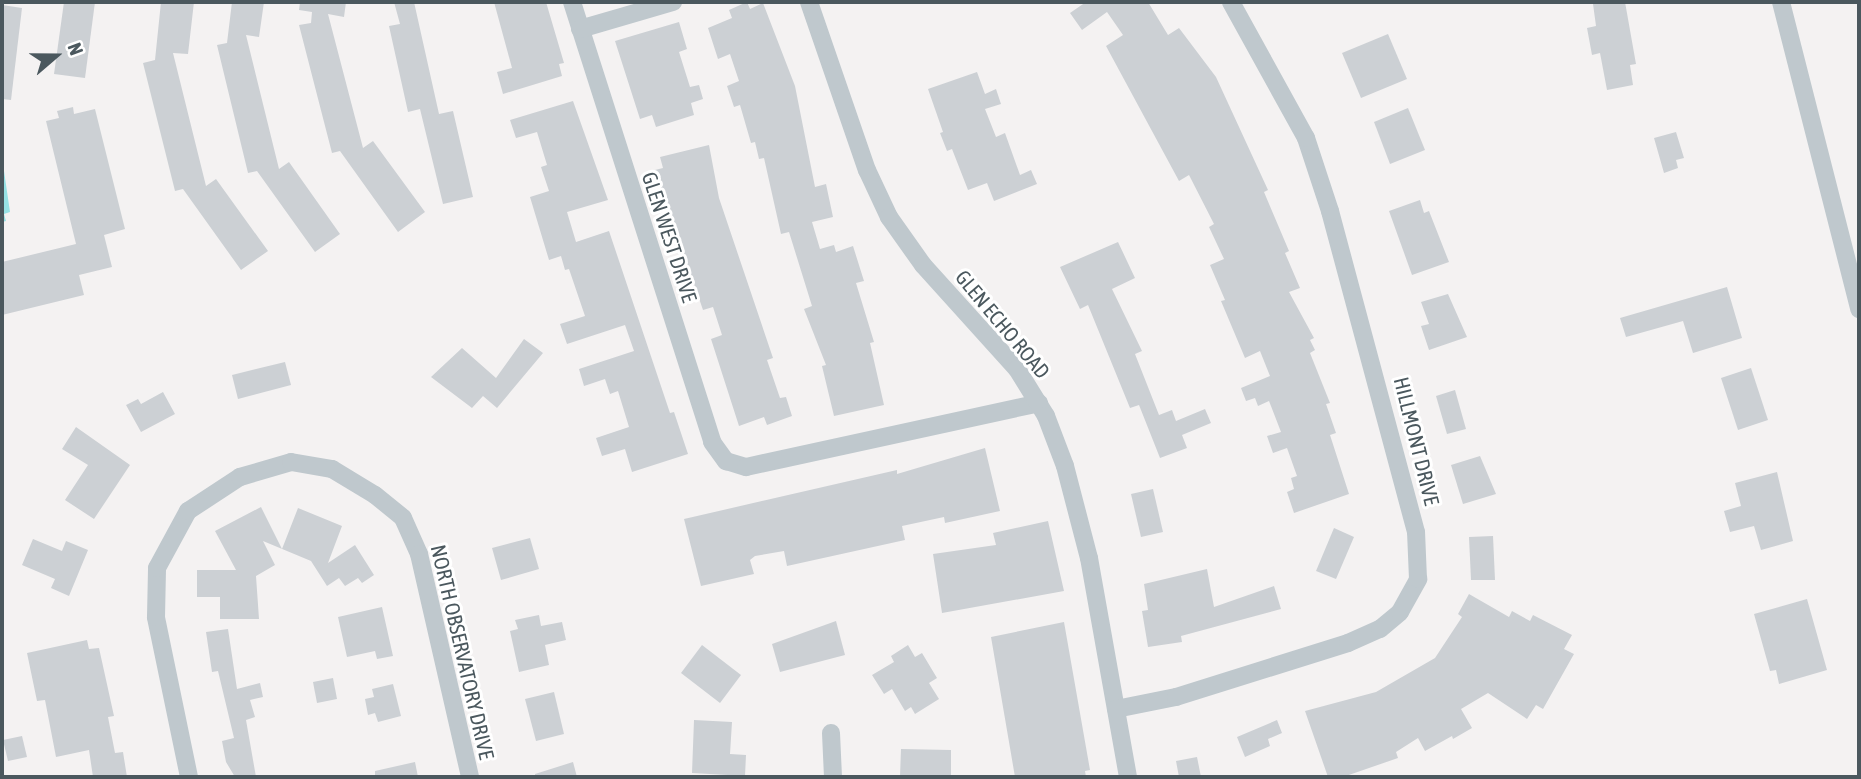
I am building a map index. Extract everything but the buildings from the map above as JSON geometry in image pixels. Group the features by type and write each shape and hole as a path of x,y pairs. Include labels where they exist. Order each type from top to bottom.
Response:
{"street":[{"name":"GLEN WEST DRIVE","path":"572,2 712,442 726,461 746,467 1039,403"},
{"path":"580,29 673,2"},
{"name":"GLEN ECHO ROAD","path":"809,2 867,170 890,218 923,265 1017,369 1039,403 1065,466 1089,558 1128,777"},
{"name":"HILLMONT DRIVE","path":"1116,709 1176,697 1348,643 1380,629 1400,612 1418,579 1416,532 1330,211 1306,138 1231,2"},
{"path":"1781,2 1859,309"},
{"name":"NORTH OBSERVATORY DRIVE","path":"189,777 156,617 157,568 188,512 240,477 291,462 332,469 403,518 419,554 470,777"},
{"path":"831,733 833,777"}],"water":[{"path":"3,164 10,212 4,214 6,221 2,222"}]}
